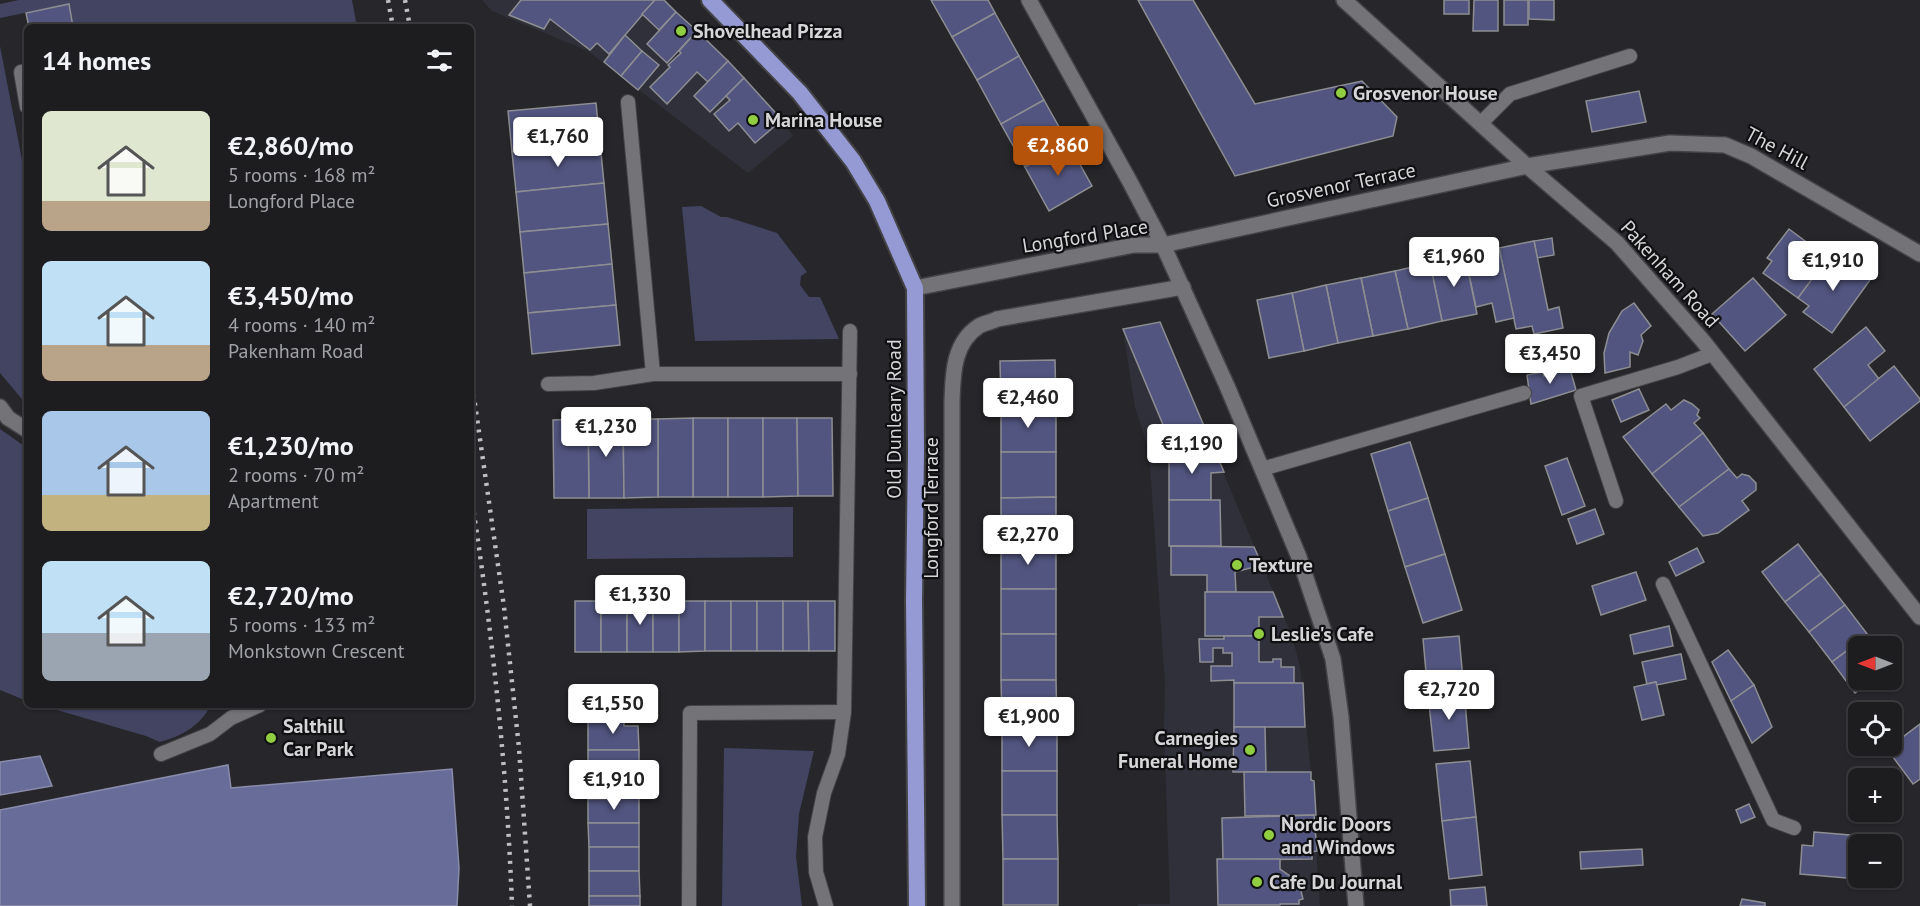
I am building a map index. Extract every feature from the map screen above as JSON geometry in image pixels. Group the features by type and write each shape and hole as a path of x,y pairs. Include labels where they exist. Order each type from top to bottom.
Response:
{"highway":[{"name":"Old Dunleary Road","path":"710,0 800,93 853,161 877,201 915,288 914,600 917,906"}],"street":[{"name":"Longford Place","path":"915,288 1134,245 1163,245 1131,182 1029,0"},
{"name":"Pakenham Road","path":"1344,0 1527,166 1617,243 1712,354 1920,617"},
{"name":"The Hill","path":"1527,166 1670,143 1725,145 1751,156 1920,254"},
{"name":"Grosvenor Terrace","path":"1163,245 1527,166"},
{"path":"1163,245 1299,557 1333,659 1345,750 1356,906"},
{"name":"Longford Terrace","path":"952,906 952,401 954,369 961,344 979,326 997,319 1183,287"},
{"path":"0,407 8,418 24,428"}],"lane":[{"path":"1481,123 1510,94 1630,56"},
{"path":"24,71 21,72 24,89"},
{"path":"628,102 653,374"},
{"path":"826,906 816,872 815,837 824,793 838,754 844,712 850,331"},
{"path":"1616,501 1581,396 1678,368 1712,354"},
{"path":"548,384 594,383 653,374 850,374"},
{"path":"1262,469 1524,393"},
{"path":"1663,584 1773,820 1794,828"},
{"path":"161,754 210,734 231,718 253,708"},
{"path":"689,906 690,713 844,712"}],"shaded area":[{"path":"19,0 352,0 356,24 72,24 68,4 0,18 0,4"},
{"path":"482,0 664,0 744,78 782,120 793,136 748,173 588,51 492,11"},
{"path":"0,46 24,170 24,401 0,373"},
{"path":"701,206 721,217 777,233 807,272 801,276 800,285 809,297 820,297 839,339 695,341 682,207"},
{"path":"1160,322 1292,636 1300,666 1311,772 1320,906 1138,906 1138,904 1170,904 1164,728 1165,684 1149,451 1135,407 1123,329"},
{"path":"0,429 24,446 24,700 0,690"},
{"path":"793,507 793,557 587,559 587,509"},
{"path":"50,708 209,708 196,724 176,737 160,742"},
{"path":"724,748 814,751 799,814 796,857 802,906 722,906"},
{"path":"40,756 52,786 0,795 0,762"},
{"path":"228,765 231,788 452,769 459,868 457,906 0,906 0,810"}],"building":[{"path":"521,0 655,0 609,54 597,43 590,50 550,19 544,29 509,15"},
{"path":"655,0 664,0 676,12 659,30 642,14"},
{"path":"931,0 988,0 995,13 952,37"},
{"name":"Grosvenor House","path":"1138,0 1193,0 1255,104 1362,81 1397,117 1393,136 1235,176"},
{"path":"1444,0 1469,0 1469,14 1444,14"},
{"path":"1474,0 1498,0 1498,31 1473,31"},
{"path":"1504,0 1528,0 1528,25 1504,25"},
{"path":"1529,0 1554,0 1554,20 1529,19"},
{"path":"69,4 72,24 28,24 26,13"},
{"path":"676,12 697,31 667,63 647,44"},
{"path":"995,13 1019,56 977,80 952,37"},
{"path":"697,31 728,61 708,82 697,72 667,104 650,87 670,67 668,65 681,53 679,51"},
{"path":"625,35 642,51 621,76 604,62"},
{"path":"642,51 659,65 638,90 621,76"},
{"path":"1019,56 1044,100 1001,124 977,80"},
{"path":"728,61 744,78 710,112 694,96"},
{"path":"744,78 782,120 755,143 738,123 729,131 714,114 730,100 726,96"},
{"path":"1639,91 1646,122 1592,132 1586,101"},
{"path":"1044,100 1068,143 1025,167 1001,124"},
{"path":"596,103 600,143 512,152 508,111"},
{"path":"600,143 604,183 516,192 512,152"},
{"path":"1068,143 1092,186 1049,211 1025,167"},
{"path":"604,183 608,224 520,232 516,192"},
{"path":"608,224 612,264 524,273 520,232"},
{"path":"1789,229 1828,258 1798,298 1763,273 1772,261 1767,258"},
{"path":"1552,238 1554,255 1537,258 1534,241"},
{"path":"1534,241 1548,310 1559,307 1563,328 1534,334 1532,326 1516,329 1499,248"},
{"path":"1499,248 1514,318 1496,322 1492,303 1476,307 1465,256"},
{"path":"1832,252 1870,280 1832,333 1803,312 1809,306 1798,298"},
{"path":"1465,256 1477,314 1442,321 1430,263"},
{"path":"1430,263 1442,321 1408,329 1395,271"},
{"path":"612,264 616,305 528,313 524,273"},
{"path":"1395,271 1408,329 1373,336 1361,278"},
{"path":"1361,278 1373,336 1338,343 1326,285"},
{"path":"1753,278 1786,315 1745,351 1712,314"},
{"path":"1326,285 1338,343 1304,351 1292,293"},
{"path":"1292,293 1304,351 1269,358 1257,300"},
{"path":"1634,303 1651,326 1641,335 1643,341 1638,355 1630,352 1630,367 1605,373 1604,353 1609,333 1622,311"},
{"path":"616,305 620,345 532,354 528,313"},
{"path":"1160,322 1215,452 1174,451 1123,329"},
{"path":"1866,327 1885,351 1868,365 1879,379 1844,407 1814,369"},
{"path":"1055,360 1056,406 1001,406 1000,361"},
{"path":"1894,366 1920,401 1870,441 1844,407"},
{"path":"1570,369 1576,390 1531,404 1527,375 1542,372 1544,376"},
{"path":"1639,389 1649,410 1621,422 1612,400"},
{"path":"1684,400 1699,410 1697,415 1700,418 1694,423 1703,433 1652,474 1623,437 1666,404 1671,410"},
{"path":"1001,406 1056,406 1056,452 1001,452"},
{"path":"693,418 728,418 728,497 693,497"},
{"path":"693,418 693,497 658,497 658,419"},
{"path":"728,418 763,418 763,497 728,497"},
{"path":"763,418 797,418 798,496 763,497"},
{"path":"797,418 832,418 833,496 798,496"},
{"path":"588,419 623,419 624,498 589,498"},
{"path":"588,419 589,498 554,498 553,420"},
{"path":"623,419 658,419 658,497 624,498"},
{"path":"1703,433 1729,469 1679,507 1652,474"},
{"path":"1410,442 1428,498 1388,511 1371,454"},
{"path":"1001,452 1056,452 1056,497 1001,498"},
{"path":"1169,452 1216,453 1224,472 1211,473 1211,500 1169,500"},
{"path":"1567,458 1585,506 1562,515 1545,466"},
{"path":"1729,469 1737,478 1742,474 1749,476 1756,483 1756,490 1742,501 1749,510 1718,533 1703,536 1679,507"},
{"path":"1056,497 1056,543 1001,543 1001,498"},
{"path":"1428,498 1445,554 1405,567 1388,511"},
{"path":"1169,500 1220,500 1221,546 1169,546"},
{"path":"1595,509 1604,534 1577,544 1568,519"},
{"path":"1001,543 1056,543 1056,589 1001,589"},
{"path":"1798,544 1821,574 1785,602 1762,572"},
{"path":"1171,546 1254,547 1262,565 1235,572 1236,592 1207,592 1207,575 1171,575"},
{"path":"1697,548 1704,562 1676,576 1669,562"},
{"path":"1445,554 1462,610 1423,623 1405,567"},
{"path":"1636,572 1646,600 1601,615 1592,586"},
{"path":"1821,574 1845,605 1809,632 1785,602"},
{"path":"1001,589 1056,589 1056,634 1001,634"},
{"path":"1205,592 1273,592 1283,617 1259,617 1259,636 1205,636"},
{"path":"575,601 601,601 601,652 575,652"},
{"path":"601,601 627,601 627,652 601,652"},
{"path":"627,601 653,601 653,652 627,652"},
{"path":"653,601 679,601 679,652 653,652"},
{"path":"679,601 705,601 705,651 679,652"},
{"path":"705,601 731,601 731,651 705,651"},
{"path":"731,601 757,601 757,651 731,651"},
{"path":"757,601 783,601 783,651 757,651"},
{"path":"783,601 808,601 809,651 783,651"},
{"path":"808,601 835,601 835,651 809,651"},
{"path":"1845,605 1868,635 1848,636 1848,650 1832,662 1809,632"},
{"path":"1669,626 1673,646 1634,654 1630,635"},
{"path":"1001,634 1056,634 1056,680 1001,680"},
{"path":"1224,636 1259,636 1259,662 1273,662 1273,659 1281,659 1281,667 1294,667 1294,683 1211,681 1211,666 1232,666 1232,653 1223,653 1223,648 1213,648 1213,662 1200,662 1199,639 1224,639"},
{"path":"1459,636 1464,690 1428,694 1423,639"},
{"path":"1728,650 1754,685 1731,701 1712,662"},
{"path":"1848,650 1848,684 1832,662"},
{"path":"1681,654 1686,679 1657,685 1656,682 1647,684 1642,662"},
{"path":"1001,680 1056,680 1057,726 1002,726"},
{"path":"1656,682 1664,715 1642,720 1634,687"},
{"path":"1234,683 1303,683 1305,727 1234,727"},
{"path":"1754,685 1772,727 1752,743 1731,701"},
{"path":"1464,690 1469,748 1434,751 1428,694"},
{"path":"606,717 624,717 624,726 638,726 639,750 588,750 588,722 606,722"},
{"path":"1920,724 1920,779 1913,784 1892,756 1902,756 1902,738"},
{"path":"1002,726 1057,726 1057,771 1002,771"},
{"name":"Carnegies Funeral Home","path":"1234,727 1265,727 1266,772 1233,772"},
{"path":"588,750 639,750 639,774 588,775"},
{"path":"1470,761 1476,817 1442,821 1436,764"},
{"path":"1002,771 1057,771 1057,815 1002,815"},
{"path":"1244,772 1311,772 1311,780 1314,781 1316,815 1245,816"},
{"path":"639,774 639,798 588,799 588,775"},
{"path":"639,798 639,823 588,823 588,799"},
{"path":"1749,804 1755,817 1741,823 1736,810"},
{"path":"1002,815 1057,815 1058,859 1003,859"},
{"name":"Nordic Doors and Windows","path":"1314,815 1317,851 1312,852 1312,859 1223,860 1222,818"},
{"path":"1476,817 1482,875 1449,879 1442,821"},
{"path":"588,823 639,823 639,847 589,847"},
{"path":"1814,832 1848,835 1848,878 1800,874 1802,845 1813,846"},
{"path":"589,847 639,847 639,871 589,871"},
{"path":"1642,849 1643,865 1581,869 1580,852"},
{"path":"1003,859 1058,859 1058,905 1003,905"},
{"name":"Cafe Du Journal","path":"1217,859 1280,859 1280,869 1296,880 1303,899 1299,900 1299,904 1218,905"},
{"path":"589,871 639,871 640,896 589,896"},
{"path":"1485,887 1487,906 1451,906 1450,890"},
{"path":"589,896 640,896 640,906 589,906"},
{"path":"1742,899 1765,903 1765,906 1740,906"}],"railway":[{"path":"388,0 392,24"},
{"path":"405,0 409,24"},
{"path":"474,397 504,607 519,748 530,906"},
{"path":"474,514 498,699 512,906"}],"place":[{"name":"Shovelhead Pizza","path":"681,31"},
{"name":"Grosvenor House","path":"1341,93"},
{"name":"Marina House","path":"753,120"},
{"name":"Texture","path":"1237,565"},
{"name":"Leslie's Cafe","path":"1259,634"},
{"name":"Salthill Car Park","path":"271,738"},
{"name":"Carnegies Funeral Home","path":"1250,750"},
{"name":"Nordic Doors and Windows","path":"1269,835"},
{"name":"Cafe Du Journal","path":"1257,882"}]}
